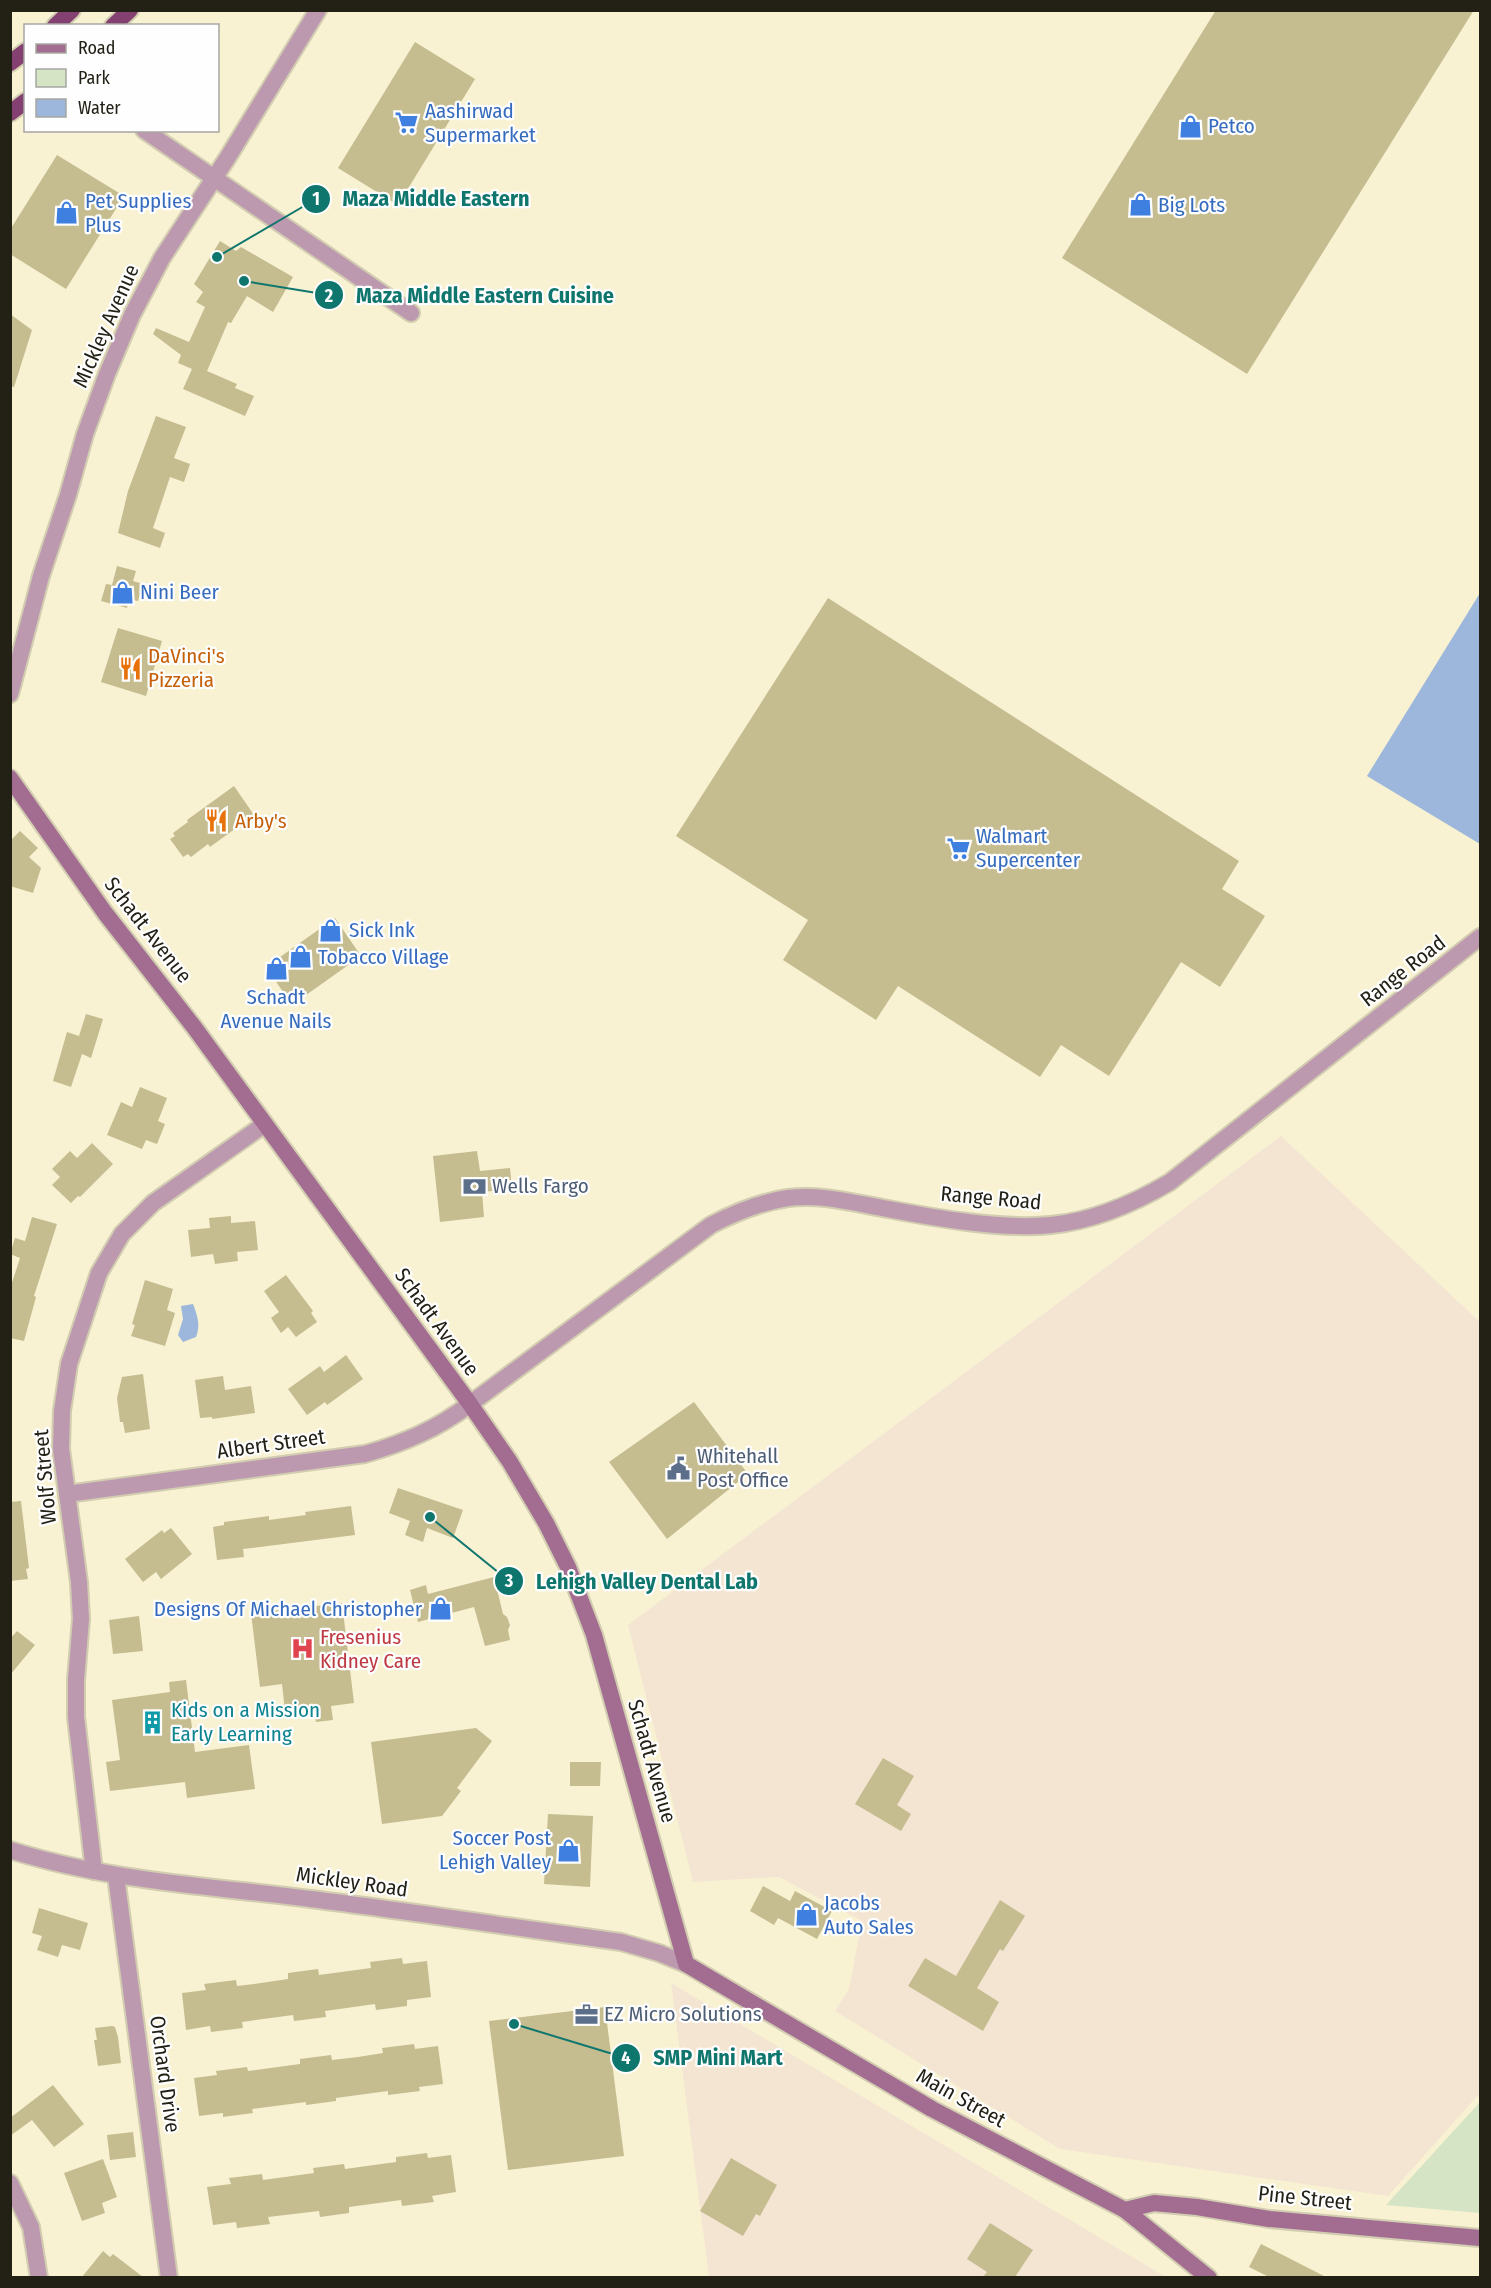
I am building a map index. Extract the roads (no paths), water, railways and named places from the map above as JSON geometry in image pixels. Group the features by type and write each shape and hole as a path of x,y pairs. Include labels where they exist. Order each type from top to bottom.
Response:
{"highway":[{"path":"57,24 72,10"},
{"path":"115,24 130,10"},
{"path":"10,63 24,52"},
{"path":"10,113 24,102"}],"main road":[{"name":"Schadt Avenue","path":"10,778 105,913 190,1022 470,1404 510,1462 546,1523 568,1567 594,1635 686,1964"},
{"name":"Main Street","path":"686,1964 932,2109 1125,2210 1209,2277"},
{"name":"Pine Street","path":"1125,2210 1154,2203 1197,2207 1269,2219 1480,2238"}],"street":[{"name":"Mickley Avenue","path":"10,694 41,576 68,495 85,434 132,315 162,258 318,10"},
{"path":"147,132 411,313"},
{"name":"Range Road","path":"470,1404 711,1225 758,1204 790,1198 846,1199 887,1209 1017,1226 1051,1225 1084,1219 1109,1213 1140,1199 1170,1182 1480,937"},
{"name":"Wolf Street","path":"94,1872 76,1717 81,1619 80,1592 61,1449 62,1411 69,1364 99,1273 122,1234 153,1203 265,1124"},
{"name":"Albert Street","path":"67,1494 365,1454 395,1446 424,1434 470,1404"},
{"name":"Mickley Road","path":"10,1850 116,1876 311,1899 621,1942 686,1964"},
{"name":"Orchard Drive","path":"116,1876 169,2277"},
{"path":"10,2183 32,2227 39,2277"}],"water":[{"path":"1480,593 1480,844 1367,776"},
{"path":"193,1304 198,1320 196,1337 183,1342 178,1335 183,1319 181,1306"}],"place":[{"name":"Aashirwad Supermarket","path":"407,123"},
{"name":"Petco","path":"1190,126"},
{"name":"Big Lots","path":"1140,205"},
{"name":"Pet Supplies Plus","path":"67,213"},
{"name":"Maza Middle Eastern","path":"217,257"},
{"name":"Maza Middle Eastern Cuisine","path":"244,281"},
{"name":"Nini Beer","path":"122,592"},
{"name":"DaVinci's Pizzeria","path":"130,668"},
{"name":"Arby's","path":"217,821"},
{"name":"Walmart Supercenter","path":"958,848"},
{"name":"Sick Ink","path":"331,930"},
{"name":"Tobacco Village","path":"300,957"},
{"name":"Schadt Avenue Nails","path":"276,969"},
{"name":"Wells Fargo","path":"474,1186"},
{"name":"Whitehall Post Office","path":"679,1468"},
{"name":"Lehigh Valley Dental Lab","path":"430,1517"},
{"name":"Designs Of Michael Christopher","path":"440,1609"},
{"name":"Fresenius Kidney Care","path":"302,1649"},
{"name":"Kids on a Mission Early Learning","path":"153,1722"},
{"name":"Soccer Post Lehigh Valley","path":"569,1850"},
{"name":"Jacobs Auto Sales","path":"806,1915"},
{"name":"EZ Micro Solutions","path":"586,2014"},
{"name":"SMP Mini Mart","path":"514,2024"}]}
